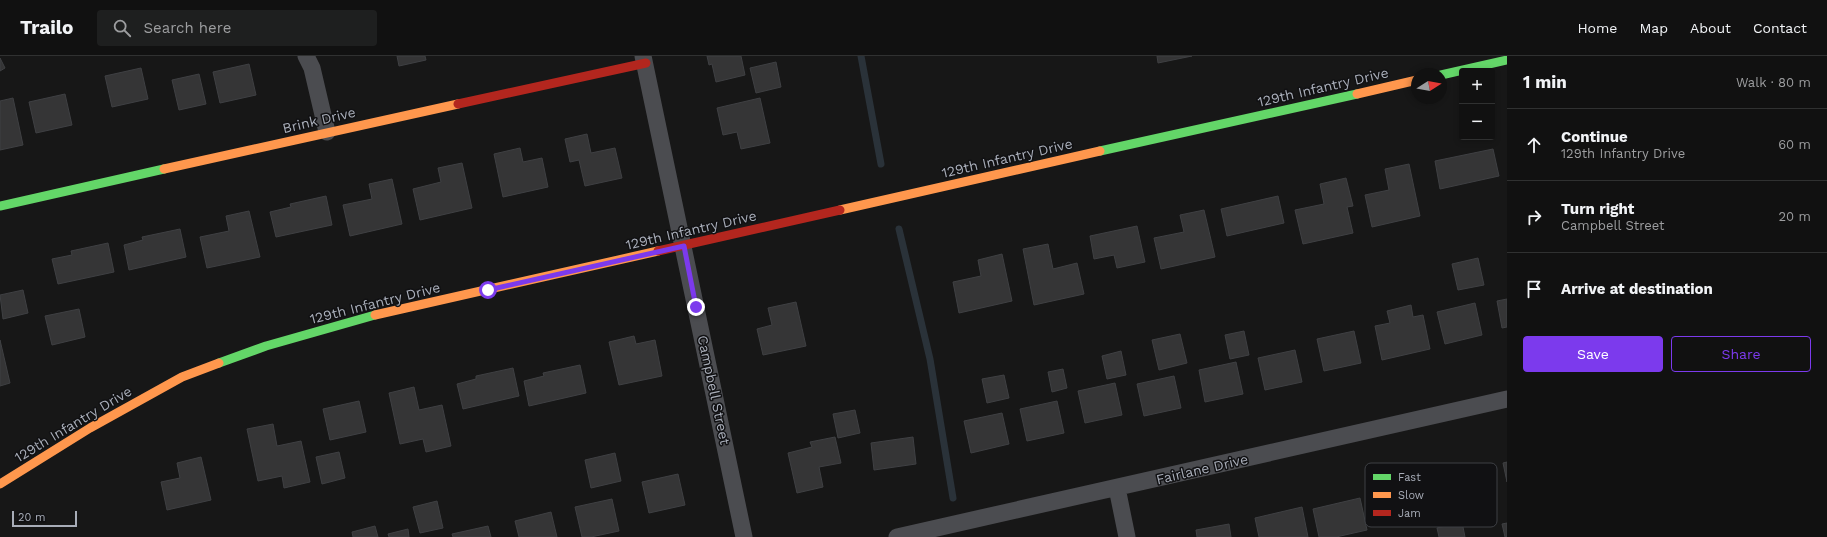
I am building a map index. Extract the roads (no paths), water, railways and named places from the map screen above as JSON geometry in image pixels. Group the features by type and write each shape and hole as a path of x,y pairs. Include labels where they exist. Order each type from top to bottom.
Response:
{"street":[{"path":"306,56 312,68 327,132"},
{"name":"Brink Drive","path":"0,206 644,60"},
{"name":"Campbell Street","path":"644,60 744,537"},
{"path":"1447,74 1507,60"},
{"name":"129th Infantry Drive","path":"0,484 90,428 182,377 266,346 353,320 1411,81"},
{"name":"Fairlane Drive","path":"897,537 1507,399"},
{"path":"1117,488 1127,537"}],"waterway":[{"path":"861,56 881,164"},
{"path":"899,229 930,359 953,498"}]}
